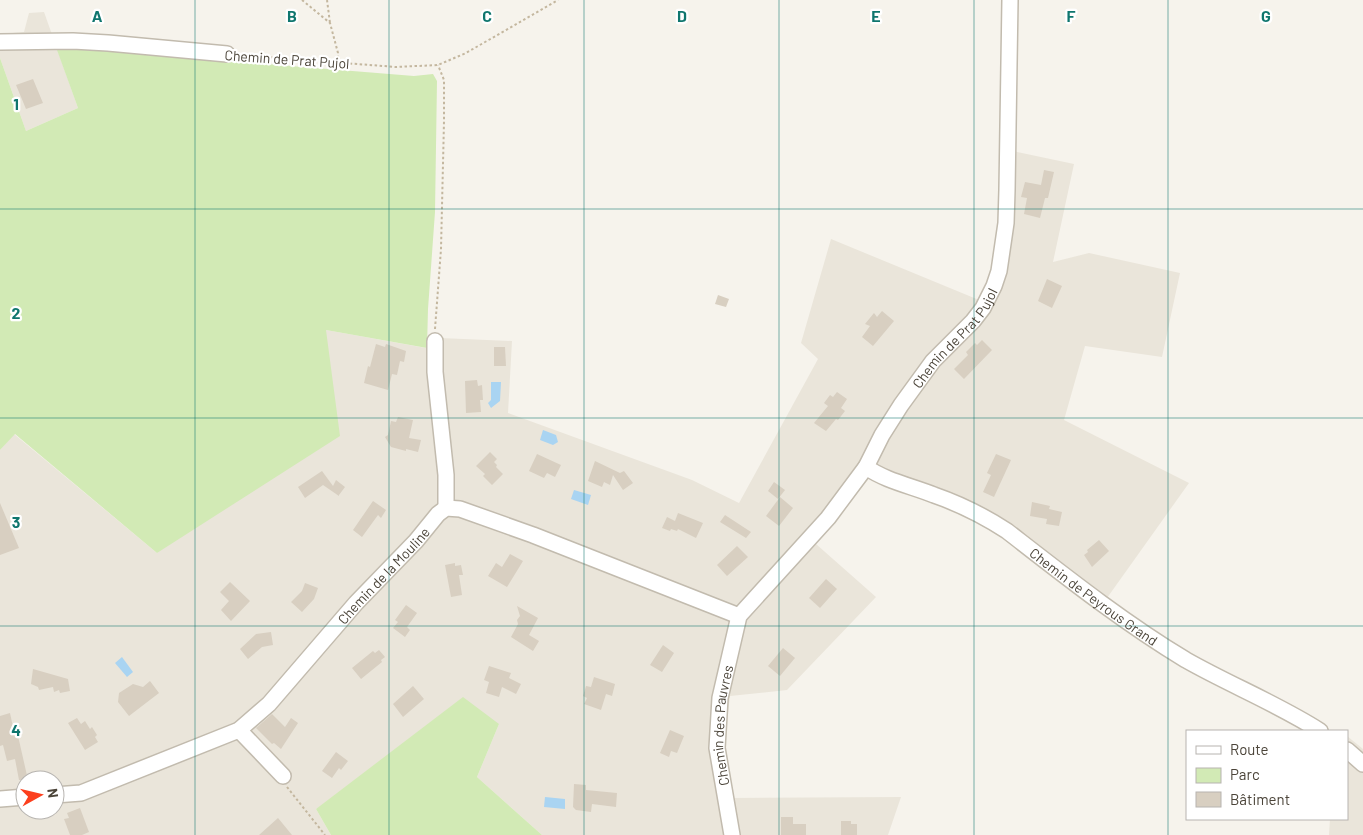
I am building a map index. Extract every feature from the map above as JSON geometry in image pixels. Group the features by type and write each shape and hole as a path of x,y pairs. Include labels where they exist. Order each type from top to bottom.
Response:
{"street":[{"name":"Chemin de Prat Pujol","path":"739,616 828,518 866,468 882,435 901,404 933,361 973,322 983,308 999,271 1006,223 1010,0"},
{"name":"Chemin de Prat Pujol","path":"0,42 74,41 227,54"},
{"path":"435,341 435,372 446,475 446,508 460,508 739,616"},
{"name":"Chemin de Peyrous Grand","path":"866,468 875,474 937,496 990,520 1155,641 1318,730"},
{"name":"Chemin de la Mouline","path":"65,794 81,793 238,730 269,704 356,604 416,541 438,514 446,508"},
{"name":"Chemin des Pauvres","path":"732,835 717,748 720,698 739,616"},
{"path":"238,730 282,776"},
{"path":"1348,751 1363,764"},
{"path":"0,799 15,798"}],"path":[{"path":"302,0 330,23"},
{"path":"327,0 330,23 338,53 338,62"},
{"name":"Chemin de Prat Pujol","path":"227,54 396,67 438,65 466,53 558,0"},
{"path":"435,341 441,249 444,121 444,80 438,65"},
{"path":"282,776 284,782 325,835"}],"shaded area":[{"path":"44,12 78,108 26,131 0,58 0,34 24,32 29,13"},
{"path":"1013,151 1074,164 1053,262 1089,253 1180,273 1162,357 1085,346 1064,420 1189,483 1107,598 1012,527 870,477 816,544 876,597 787,690 730,696 724,746 731,798 901,797 888,835 542,835 477,777 499,724 316,809 331,835 0,835 0,450 14,434 157,553 326,330 426,348 440,338 512,341 508,413 692,480 739,503 818,359 801,343 831,239 979,300 1006,269"},
{"path":"1348,737 1363,749 1363,835 1329,835 1330,820 1348,820"}],"green space":[{"path":"84,49 414,76 433,74 437,81 435,212 427,348 326,330 340,436 157,553 15,434 0,450 0,58 26,131 78,108 57,50"},
{"path":"463,697 499,724 477,777 542,835 331,835 316,809"}],"water":[{"path":"491,382 501,382 500,401 491,408 488,403 491,400"},
{"path":"543,430 556,435 558,442 553,445 540,440"},
{"path":"574,490 591,495 588,505 571,499"},
{"path":"122,657 133,672 127,677 115,663"},
{"path":"545,797 565,799 565,809 544,807"}],"building":[{"path":"33,79 43,103 26,109 16,85"},
{"path":"1044,170 1054,172 1048,198 1045,198 1040,218 1024,214 1027,198 1021,197 1025,182 1041,185"},
{"path":"1047,279 1062,286 1052,308 1038,301"},
{"path":"718,295 729,299 726,307 715,304"},
{"path":"882,311 894,321 873,346 862,337 870,326 865,324 874,313 877,317"},
{"path":"982,340 992,350 964,379 954,369 968,355 966,352 975,343 977,345"},
{"path":"376,344 385,347 386,344 406,351 404,362 400,361 397,375 392,374 388,390 364,383"},
{"path":"494,347 505,347 506,366 494,366"},
{"path":"477,380 478,386 482,385 483,400 480,400 481,412 466,413 465,381"},
{"path":"837,392 847,399 841,408 845,411 826,431 814,423 828,406 824,403 830,395 833,397"},
{"path":"398,417 413,420 409,438 421,440 418,452 391,447 385,437 388,435 391,421 396,422"},
{"path":"490,452 497,459 494,462 497,465 496,467 503,474 492,485 483,476 485,474 476,466"},
{"path":"537,454 561,465 555,477 547,473 544,478 529,471"},
{"path":"996,454 1011,460 994,497 983,492 991,475 987,473"},
{"path":"595,461 620,473 624,471 633,483 623,490 613,475 610,485 604,482 602,487 588,481"},
{"path":"322,471 333,486 336,480 345,487 339,496 323,485 305,498 298,487"},
{"path":"774,482 785,490 778,499 768,491"},
{"path":"780,497 793,508 779,526 766,516"},
{"path":"373,501 386,510 381,518 378,515 362,537 353,530"},
{"path":"1032,502 1050,506 1049,509 1062,512 1059,526 1046,524 1047,519 1030,516"},
{"path":"0,503 19,548 0,555"},
{"path":"678,513 703,523 696,538 678,529 677,531 671,529 670,531 662,528 667,517 675,521"},
{"path":"725,515 751,532 746,538 720,522"},
{"path":"1099,540 1109,551 1092,567 1084,555"},
{"path":"737,546 748,557 727,576 717,565"},
{"path":"510,554 523,561 507,587 488,576 496,563 502,567"},
{"path":"455,563 455,566 461,565 463,575 459,575 462,595 451,597 445,565"},
{"path":"826,579 837,589 820,608 809,598"},
{"path":"230,582 250,601 231,621 221,610 229,601 220,592"},
{"path":"305,583 318,588 314,599 302,612 291,602 302,591"},
{"path":"406,605 417,613 407,627 410,630 405,637 393,628 398,622 395,620"},
{"path":"517,606 538,618 529,635 539,641 533,651 511,637 520,616"},
{"path":"271,632 273,645 262,647 248,659 240,649 256,634"},
{"path":"663,645 674,653 662,672 650,665"},
{"path":"783,648 795,658 780,676 768,666"},
{"path":"379,650 385,657 381,660 382,662 361,679 352,668 373,651 375,653"},
{"path":"489,666 511,673 509,678 521,684 516,694 502,687 499,697 486,693 489,682 484,680"},
{"path":"33,669 68,679 70,691 60,693 59,690 54,692 53,687 39,690 38,687 31,684"},
{"path":"594,677 615,684 612,696 606,694 601,710 584,704 587,698 583,696 586,686 591,687"},
{"path":"150,681 159,693 129,716 118,702 119,693 133,684 143,687"},
{"path":"413,686 424,699 403,717 393,704"},
{"path":"10,713 13,727 16,727 26,770 17,770 15,759 7,761 3,745 0,746 0,716"},
{"path":"272,714 285,727 291,718 298,723 281,749 274,743 272,744 256,728"},
{"path":"77,718 81,724 85,721 97,735 95,737 98,742 85,750 68,723"},
{"path":"670,730 684,736 677,753 671,751 669,757 660,753"},
{"path":"336,752 348,761 341,770 339,768 332,778 322,771"},
{"path":"574,784 586,785 586,790 617,793 616,807 592,804 591,812 576,810 573,807"},
{"path":"80,808 89,832 82,835 70,835 64,820 69,818 67,813"},
{"path":"781,817 793,817 793,824 806,824 806,835 781,835"},
{"path":"278,818 292,835 259,835"},
{"path":"841,821 851,821 851,824 857,824 857,835 841,835"}]}
